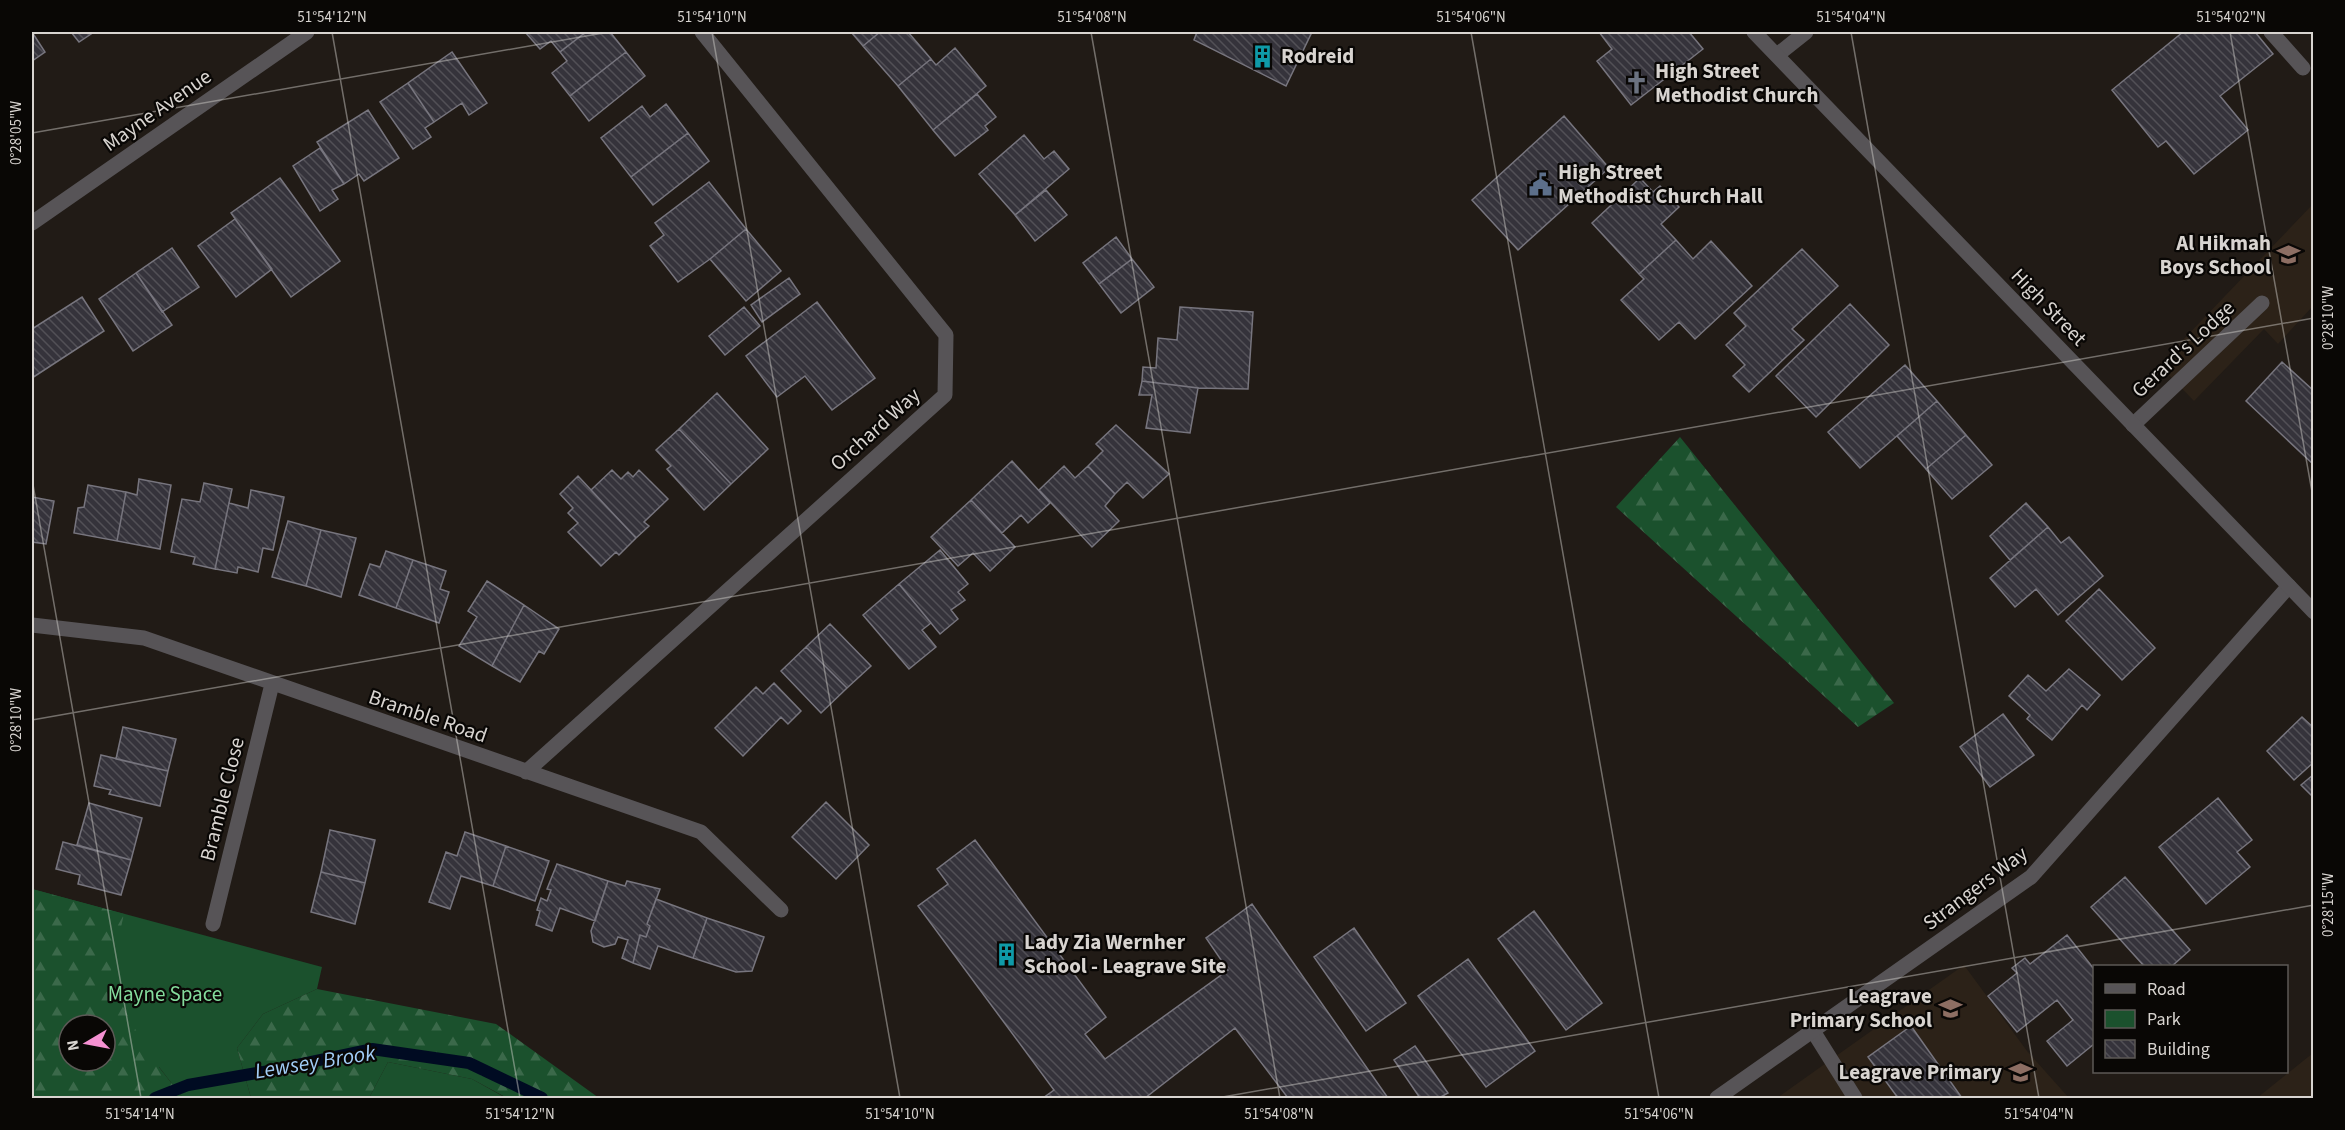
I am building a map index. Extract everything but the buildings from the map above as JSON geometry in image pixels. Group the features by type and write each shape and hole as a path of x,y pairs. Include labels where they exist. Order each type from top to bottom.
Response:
{"street":[{"name":"Mayne Avenue","path":"32,223 307,32"},
{"name":"Orchard Way","path":"526,772 945,395 946,335 702,32"},
{"name":"High Street","path":"1754,32 2313,612"},
{"path":"1777,55 1806,32"},
{"path":"2271,32 2303,68"},
{"name":"Gerard's Lodge","path":"2133,425 2262,303"},
{"name":"Strangers Way","path":"1717,1098 2031,877 2289,586"},
{"name":"Bramble Road","path":"32,625 144,638 701,832 781,910"},
{"name":"Bramble Close","path":"213,924 272,684"},
{"path":"1813,1031 1855,1098"}],"shaded area":[{"name":"Al Hikmah Boys School","path":"2313,204 2313,306 2278,344 2264,329 2194,401 2159,365"},
{"name":"Leagrave Primary School","path":"1964,965 2027,1051 2069,1098 1777,1098"},
{"path":"2313,1053 2313,1098 2257,1098"}],"green space":[{"path":"1680,437 1894,703 1858,727 1616,507"},
{"name":"Mayne Space","path":"32,889 322,967 317,989 263,1014 237,1048 251,1098 183,1098 159,1067 32,1098"},
{"path":"32,889 124,914 109,980 148,1053 183,1098 32,1098"},
{"path":"317,989 496,1024 599,1098 507,1098 472,1079 388,1062 369,1098 251,1098 237,1048 263,1014"},
{"path":"388,1062 472,1079 506,1098 369,1098"}],"waterway":[{"name":"Lewsey Brook","path":"155,1098 188,1085 372,1049 469,1063 542,1098"}],"place":[{"name":"Rodreid","path":"1263,56"},
{"name":"High Street Methodist Church","path":"1637,83"},
{"name":"High Street Methodist Church Hall","path":"1540,184"},
{"name":"Al Hikmah Boys School","path":"2289,255"},
{"name":"Lady Zia Wernher School - Leagrave Site","path":"1006,954"},
{"name":"Leagrave Primary School","path":"1950,1008"},
{"name":"Leagrave Primary","path":"2020,1072"}]}
